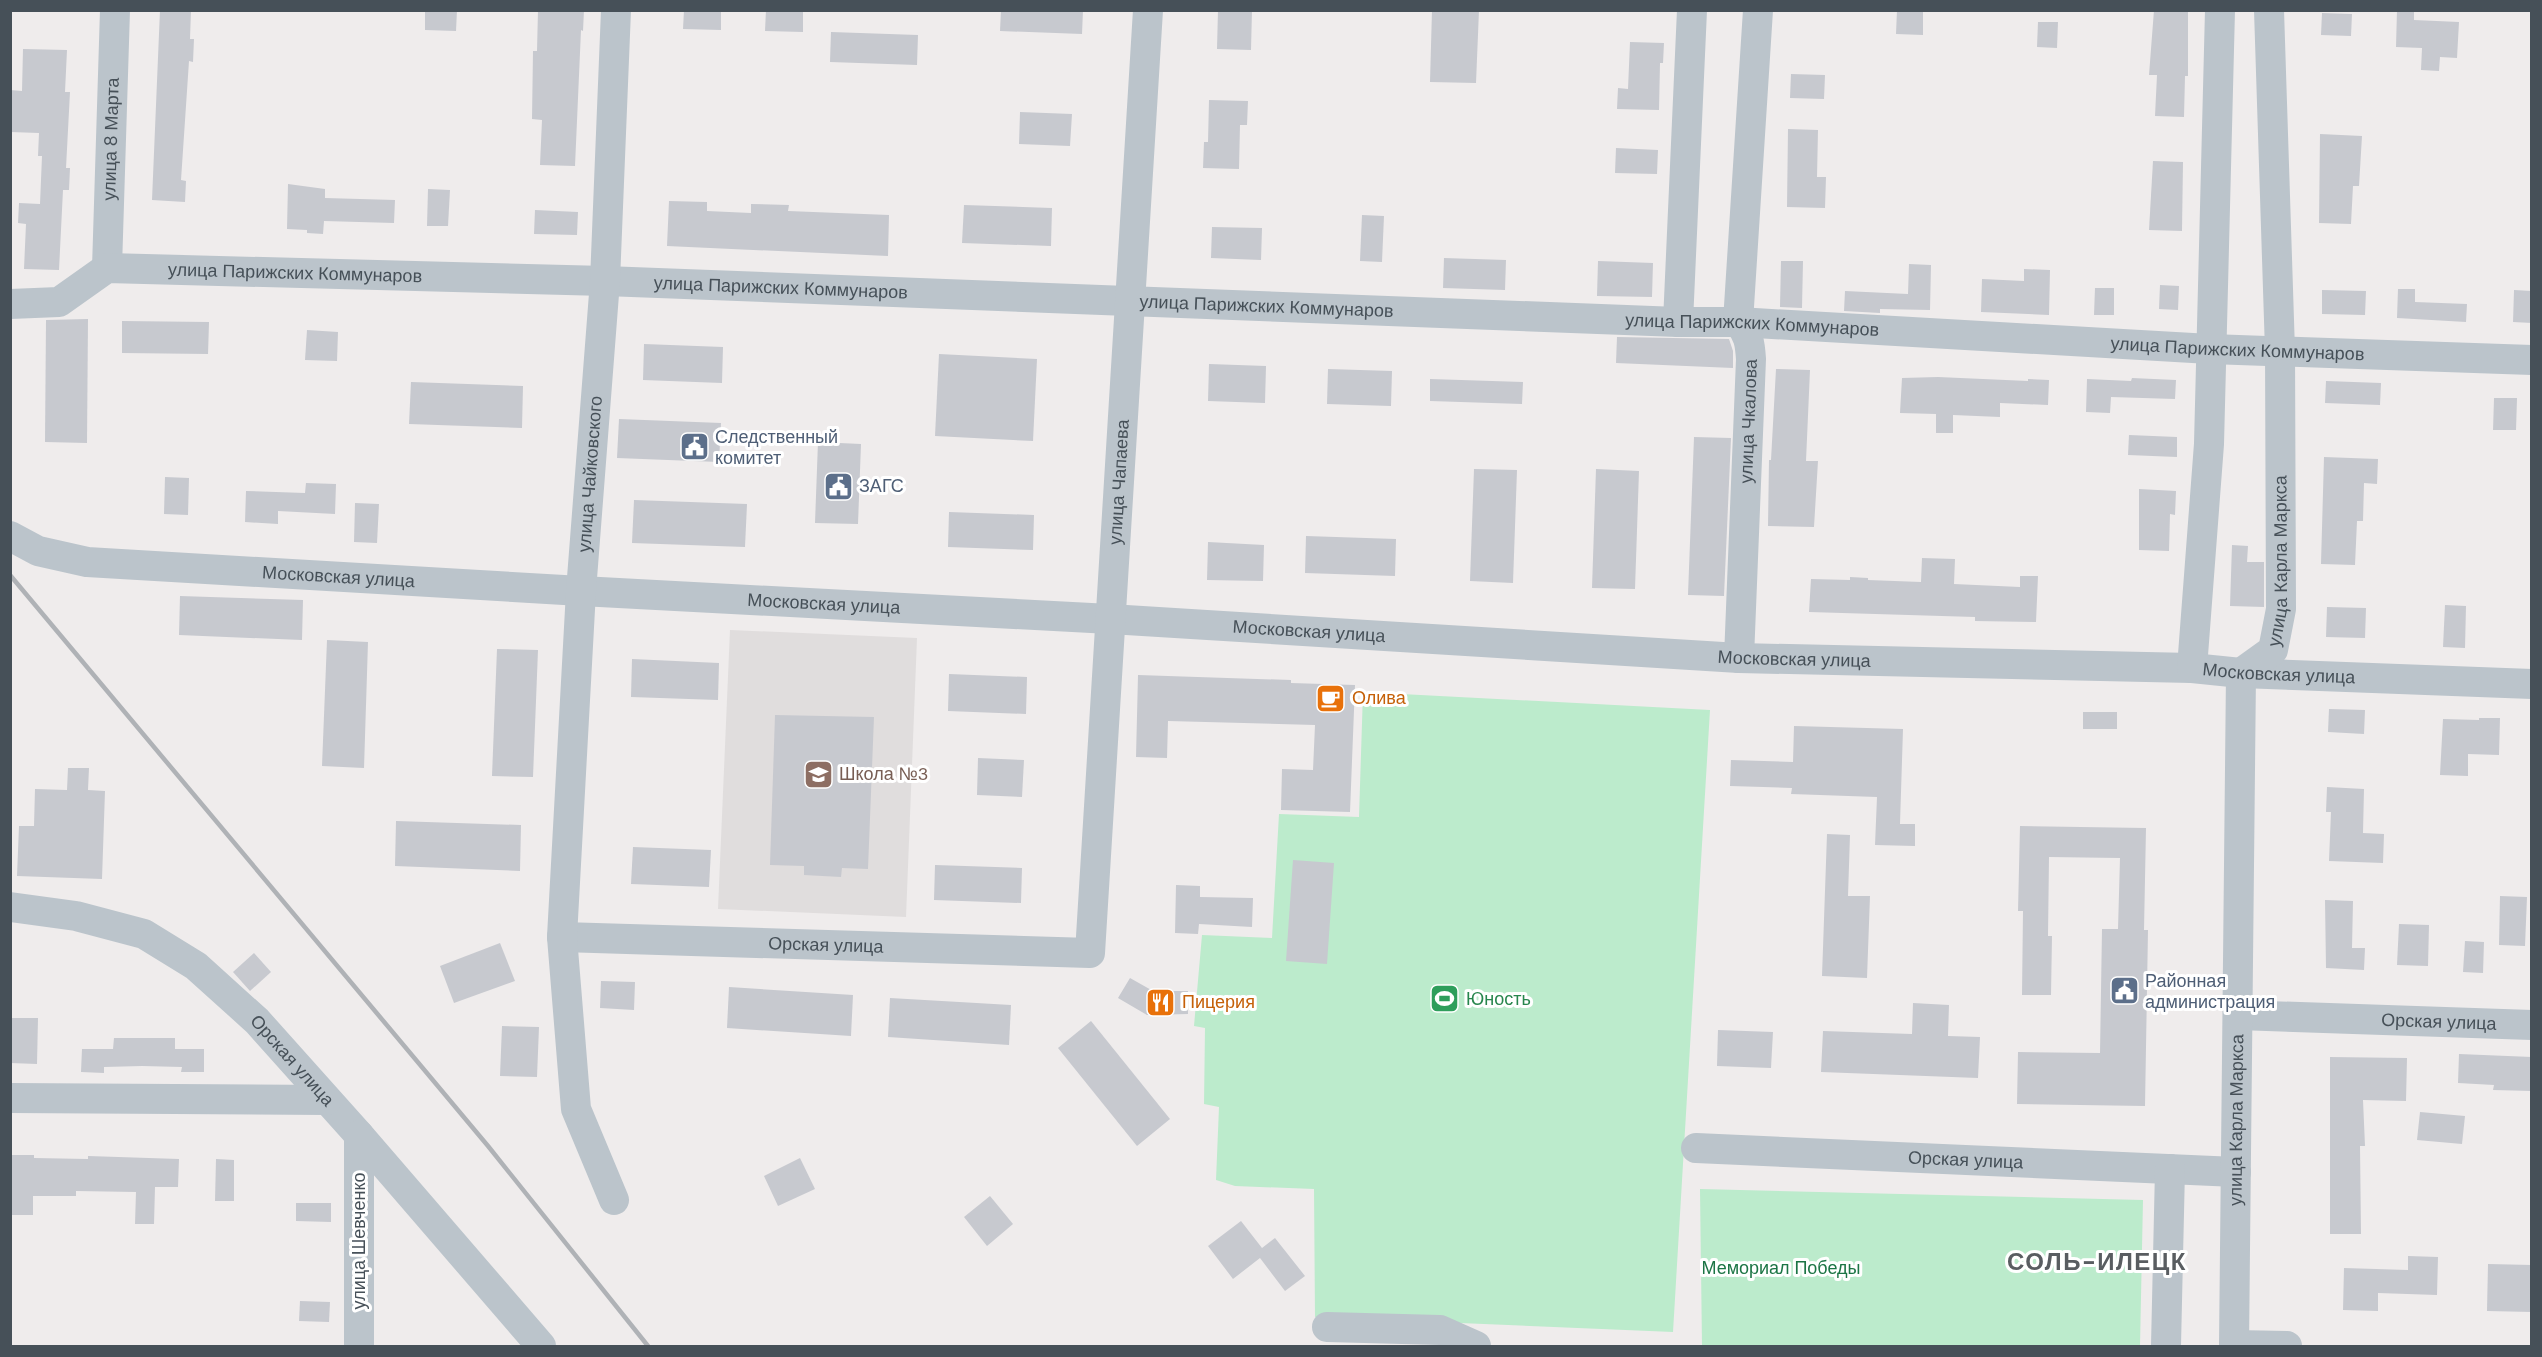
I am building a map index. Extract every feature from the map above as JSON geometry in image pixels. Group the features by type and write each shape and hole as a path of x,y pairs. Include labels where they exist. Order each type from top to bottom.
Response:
{"street":[{"name":"улица 8 Марта","path":"107,268 115,10"},
{"name":"улица Чайковского","path":"614,1200 576,1109 562,937 581,591 605,281 616,10"},
{"name":"улица Чапаева","path":"1090,953 1148,10"},
{"path":"1678,322 1692,10"},
{"name":"улица Чкалова","path":"1739,658 1751,359 1750,340 1738,322 1758,10"},
{"path":"2192,668 2209,444 2220,10"},
{"name":"улица Карла Маркса","path":"2234,1346 2241,673 2273,650 2281,609 2280,351 2269,10"},
{"name":"улица Парижских Коммунаров","path":"107,268 605,281 1678,322 1738,322 2210,349 2532,360"},
{"path":"10,304 59,302 107,268"},
{"name":"Московская улица","path":"10,536 38,551 87,562 581,591 1110,619 1739,658 2192,668 2241,673 2532,684"},
{"name":"Орская улица","path":"10,907 76,916 144,934 153,939 196,966 256,1021 327,1100"},
{"name":"Орская улица","path":"562,937 1090,953"},
{"name":"Орская улица","path":"2238,1015 2532,1025"},
{"name":"Орская улица","path":"10,1098 327,1100"},
{"path":"327,1100 541,1347"},
{"name":"улица Шевченко","path":"359,1135 359,1347"},
{"name":"Орская улица","path":"1696,1148 2236,1172"},
{"path":"2166,1347 2170,1168"},
{"path":"1327,1327 1440,1330 1476,1347"},
{"path":"2234,1346 2287,1347"}],"shaded area":[{"name":"Школа №3","path":"730,630 917,638 906,917 718,909"}],"green space":[{"name":"Юность","path":"1363,692 1710,710 1673,1332 1315,1317 1314,1189 1235,1186 1216,1180 1219,1107 1204,1104 1205,1028 1194,1026 1202,935 1272,938 1279,814 1359,817"},
{"name":"Мемориал Победы","path":"1700,1189 2143,1200 2140,1346 1702,1346"}],"building":[{"path":"160,10 191,10 190,39 194,39 193,62 189,61 181,180 186,181 185,202 152,200"},
{"path":"425,10 457,10 456,31 425,30"},
{"path":"538,10 584,10 583,31 581,30 575,166 540,165 542,120 532,119 533,51 537,51"},
{"path":"684,10 721,10 721,30 683,29"},
{"path":"766,10 803,10 803,32 765,31"},
{"path":"1001,10 1083,10 1082,34 1000,31"},
{"path":"1218,10 1252,10 1251,50 1217,49"},
{"path":"1432,10 1479,10 1476,83 1430,82"},
{"path":"1897,10 1923,10 1923,35 1896,34"},
{"path":"2154,10 2188,10 2188,76 2185,76 2184,117 2155,116 2157,75 2149,75"},
{"path":"2397,10 2414,10 2414,20 2459,22 2457,58 2440,57 2439,71 2421,70 2422,48 2396,47"},
{"path":"2322,13 2352,14 2351,36 2321,35"},
{"path":"2038,22 2058,22 2057,48 2037,47"},
{"path":"831,32 918,35 917,65 830,62"},
{"path":"1630,42 1664,43 1663,63 1660,63 1659,110 1617,109 1618,88 1628,89"},
{"path":"23,49 67,50 65,92 70,92 66,168 70,168 69,190 63,190 59,270 24,269 26,224 18,223 19,203 40,204 42,156 38,156 39,133 10,132 10,90 22,91"},
{"path":"1791,74 1825,75 1824,99 1790,98"},
{"path":"1209,100 1248,101 1247,125 1240,125 1239,169 1203,168 1204,142 1208,142"},
{"path":"1020,112 1072,114 1070,146 1019,144"},
{"path":"1788,129 1818,130 1817,177 1826,177 1825,208 1787,207"},
{"path":"2320,134 2362,136 2359,186 2353,186 2351,224 2319,223"},
{"path":"1616,148 1658,150 1657,174 1615,173"},
{"path":"2153,161 2183,162 2182,231 2149,230"},
{"path":"288,184 325,189 325,198 395,200 394,223 324,221 323,234 287,229"},
{"path":"428,189 450,190 448,226 427,226"},
{"path":"669,201 707,202 707,211 751,213 751,204 789,205 788,211 889,215 888,256 667,246"},
{"path":"964,205 1052,208 1051,246 962,243"},
{"path":"535,210 578,212 577,235 534,234"},
{"path":"1362,215 1384,216 1382,262 1360,261"},
{"path":"1212,227 1262,228 1261,260 1211,258"},
{"path":"1444,258 1506,260 1505,290 1443,288"},
{"path":"1598,261 1653,263 1652,297 1597,296"},
{"path":"1781,261 1803,261 1802,308 1780,307"},
{"path":"1909,264 1931,265 1930,310 1880,309 1880,313 1844,311 1845,291 1908,294"},
{"path":"2024,269 2050,270 2049,315 1981,312 1982,279 2024,281"},
{"path":"2160,285 2179,286 2178,310 2159,309"},
{"path":"2095,288 2114,288 2114,315 2094,315"},
{"path":"2398,289 2415,289 2415,302 2467,304 2466,322 2397,318"},
{"path":"2322,290 2366,291 2365,315 2322,314"},
{"path":"2514,290 2532,291 2532,323 2513,322"},
{"path":"88,319 87,443 45,442 46,320"},
{"path":"122,321 209,322 208,354 122,353"},
{"path":"307,330 338,332 337,361 305,360"},
{"path":"1617,337 1729,339 1733,351 1733,368 1616,363"},
{"path":"644,344 723,347 722,383 643,380"},
{"path":"939,354 1037,359 1033,441 935,436"},
{"path":"1209,364 1266,366 1265,403 1208,401"},
{"path":"1328,369 1392,371 1391,406 1327,404"},
{"path":"1776,369 1810,370 1806,461 1818,461 1814,527 1768,526 1769,460 1771,460"},
{"path":"1902,378 2049,380 2048,405 2000,403 2000,417 1953,415 1953,433 1936,433 1936,414 1900,413"},
{"path":"2132,378 2176,380 2175,399 2111,397 2110,413 2086,412 2087,379 2131,381"},
{"path":"1430,379 1523,382 1522,404 1430,401"},
{"path":"2326,381 2381,383 2380,405 2325,403"},
{"path":"411,382 523,386 522,428 409,424"},
{"path":"2494,398 2517,398 2516,430 2493,430"},
{"path":"619,419 721,423 719,462 617,458"},
{"path":"2129,435 2177,437 2177,457 2128,455"},
{"path":"1694,437 1731,438 1724,596 1688,595"},
{"path":"818,442 861,444 858,524 815,523"},
{"path":"2324,457 2378,459 2377,484 2364,483 2363,521 2357,521 2355,565 2321,564"},
{"path":"1474,469 1517,470 1513,583 1470,581"},
{"path":"1596,469 1639,471 1635,589 1592,588"},
{"path":"165,477 189,478 188,515 164,514"},
{"path":"306,483 336,484 335,514 278,511 278,524 245,522 246,491 305,493"},
{"path":"2139,489 2176,491 2175,515 2170,514 2169,551 2139,550"},
{"path":"634,500 747,504 745,547 632,543"},
{"path":"355,503 379,504 377,543 354,542"},
{"path":"949,512 1034,515 1033,550 948,547"},
{"path":"1306,536 1396,539 1395,576 1305,573"},
{"path":"1208,542 1264,545 1263,581 1207,580"},
{"path":"2232,545 2248,546 2247,562 2264,562 2264,607 2230,606"},
{"path":"1922,558 1955,559 1954,584 2020,587 2020,576 2038,576 2036,622 1975,621 1975,617 1809,612 1811,579 1850,580 1850,577 1921,582"},
{"path":"180,596 303,600 302,640 179,635"},
{"path":"2445,605 2466,606 2465,648 2443,647"},
{"path":"2327,607 2366,608 2365,638 2326,637"},
{"path":"327,640 368,642 364,768 322,766"},
{"path":"497,649 538,650 533,777 492,776"},
{"path":"632,659 719,663 718,700 631,697"},
{"path":"949,674 1027,677 1026,714 948,711"},
{"path":"1138,675 1291,680 1291,683 1355,685 1350,812 1281,810 1282,769 1313,770 1315,725 1168,721 1167,758 1136,757"},
{"path":"2329,709 2365,710 2364,734 2328,732"},
{"path":"2083,712 2117,712 2117,729 2083,729"},
{"path":"775,715 874,717 868,869 842,868 841,877 804,875 804,866 770,865"},
{"path":"2479,718 2500,718 2499,755 2468,754 2468,776 2440,775 2443,719 2479,720"},
{"path":"1794,726 1903,729 1900,824 1915,824 1915,846 1875,845 1877,797 1791,794 1792,788 1730,786 1731,760 1793,762"},
{"path":"978,758 1024,760 1022,797 977,795"},
{"path":"68,768 89,768 88,790 105,791 102,879 17,876 19,826 34,826 35,789 67,790"},
{"path":"2327,787 2364,789 2363,833 2384,834 2383,863 2329,861 2331,812 2326,812"},
{"path":"396,821 521,825 520,871 395,866"},
{"path":"2020,826 2146,828 2144,930 2148,930 2145,1106 2017,1104 2018,1052 2100,1053 2102,929 2118,929 2120,858 2049,857 2048,936 2052,936 2051,995 2022,995 2023,911 2018,911"},
{"path":"1827,834 1850,835 1848,896 1870,896 1867,978 1822,976"},
{"path":"633,847 711,850 709,887 631,884"},
{"path":"1293,860 1334,863 1327,964 1286,961"},
{"path":"935,865 1022,868 1021,903 934,900"},
{"path":"1176,885 1200,886 1200,897 1253,898 1252,927 1199,924 1198,934 1175,933"},
{"path":"2500,896 2527,897 2525,946 2499,945"},
{"path":"2325,900 2353,901 2352,948 2365,948 2364,970 2326,968"},
{"path":"2399,924 2429,925 2428,966 2397,965"},
{"path":"2465,941 2484,942 2483,973 2463,972"},
{"path":"500,943 515,981 454,1003 440,966"},
{"path":"254,953 271,972 250,991 233,972"},
{"path":"1130,978 1153,991 1188,991 1188,1014 1147,1015 1118,998"},
{"path":"601,981 635,982 634,1010 600,1008"},
{"path":"729,987 853,995 851,1036 727,1028"},
{"path":"890,998 1011,1005 1009,1045 888,1037"},
{"path":"1913,1003 1949,1005 1948,1036 1980,1037 1978,1078 1821,1072 1823,1031 1912,1034"},
{"path":"10,1018 38,1018 37,1064 10,1063"},
{"path":"1091,1021 1170,1119 1137,1146 1058,1048"},
{"path":"502,1026 539,1027 537,1077 500,1076"},
{"path":"1718,1030 1773,1032 1771,1068 1717,1066"},
{"path":"114,1038 175,1038 175,1049 204,1049 204,1072 181,1072 182,1067 142,1066 104,1067 104,1073 81,1072 82,1049 113,1049"},
{"path":"2459,1054 2532,1057 2532,1091 2493,1090 2494,1085 2458,1083"},
{"path":"2330,1057 2407,1058 2406,1101 2363,1100 2365,1146 2360,1146 2361,1234 2330,1234"},
{"path":"2420,1112 2465,1116 2462,1144 2417,1140"},
{"path":"12,1155 34,1155 34,1158 88,1159 88,1156 179,1159 178,1187 155,1187 154,1224 135,1224 136,1192 76,1191 76,1196 33,1196 33,1215 11,1215"},
{"path":"800,1158 815,1189 778,1206 764,1176"},
{"path":"216,1159 234,1160 234,1201 215,1201"},
{"path":"990,1196 1013,1224 987,1246 964,1217"},
{"path":"296,1203 331,1203 331,1222 296,1221"},
{"path":"1241,1221 1262,1248 1275,1238 1305,1276 1285,1291 1260,1258 1233,1279 1208,1246"},
{"path":"2408,1256 2438,1257 2437,1295 2378,1293 2378,1311 2343,1310 2344,1268 2408,1270"},
{"path":"2488,1264 2532,1265 2532,1312 2487,1311"},
{"path":"300,1301 330,1302 329,1322 299,1321"}],"railway":[{"path":"10,575 488,1146 648,1346"}],"place":[{"name":"Следственный комитет","path":"694,447"},
{"name":"ЗАГС","path":"838,486"},
{"name":"Олива","path":"1331,698"},
{"name":"Школа №3","path":"818,774"},
{"name":"Районная администрация","path":"2124,991"},
{"name":"Юность","path":"1445,999"},
{"name":"Пицерия","path":"1161,1002"}],"district":[{"name":"СОЛЬ-ИЛЕЦК","path":"2097,1261"}]}
